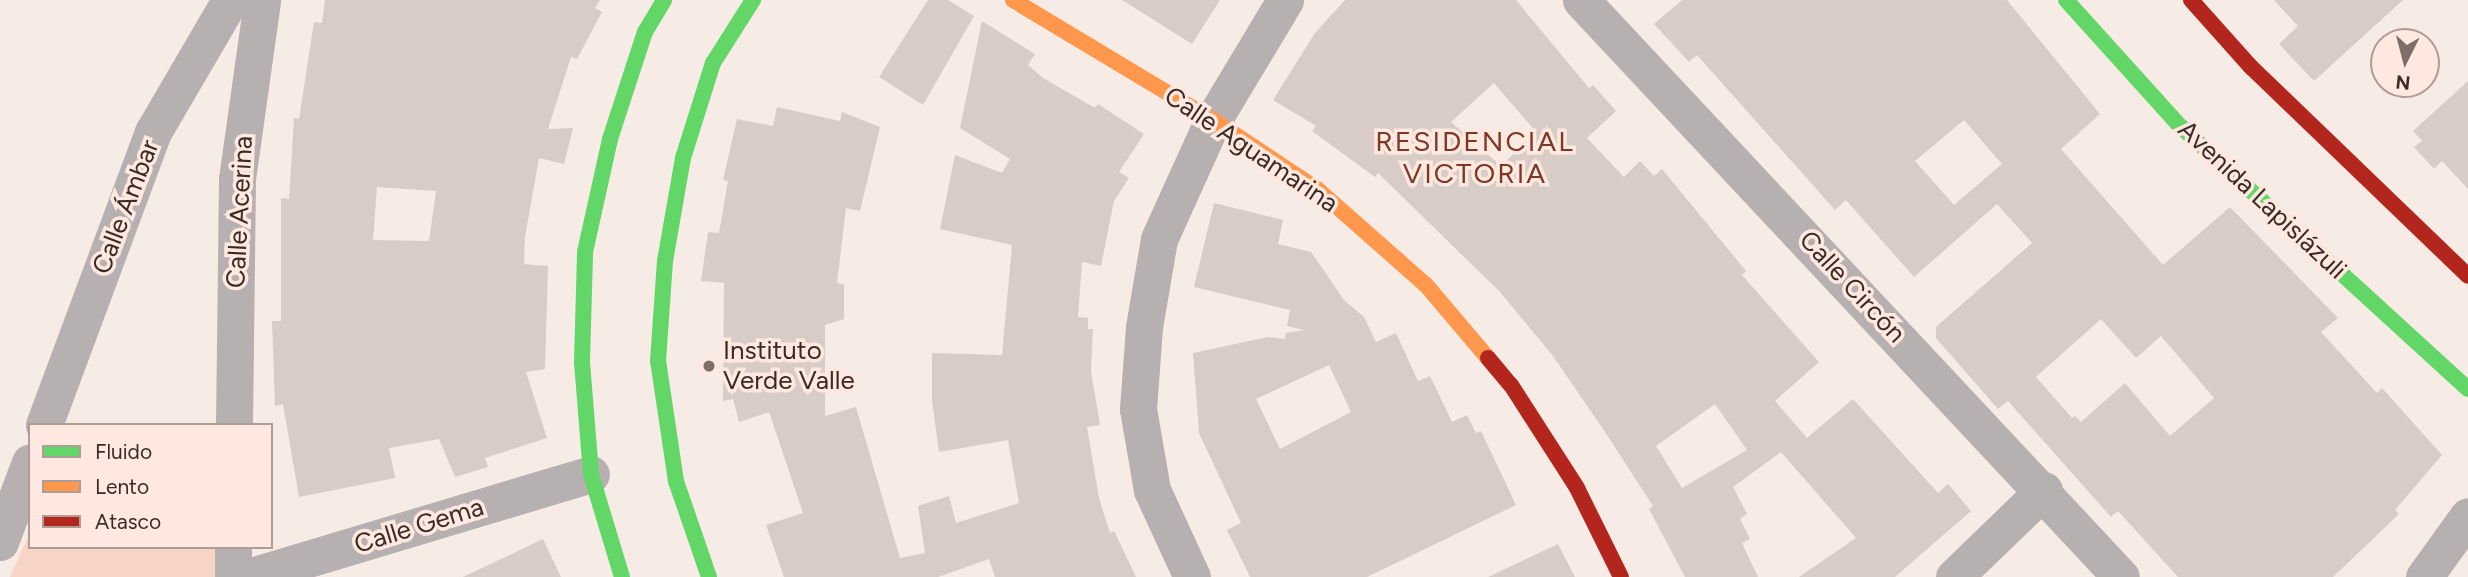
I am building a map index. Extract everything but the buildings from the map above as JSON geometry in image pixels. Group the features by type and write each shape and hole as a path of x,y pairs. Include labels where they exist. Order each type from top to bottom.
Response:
{"street":[{"name":"Calle Ámbar","path":"45,423 153,132 230,0"},
{"name":"Calle Acerina","path":"234,423 237,179 262,0"},
{"path":"622,577 591,474 582,362 585,252 610,139 645,32 664,0"},
{"path":"709,577 676,481 658,361 665,261 683,158 713,63 753,0"},
{"name":"Calle Aguamarina","path":"1013,0 1213,120 1317,189 1426,285 1511,385 1577,488 1620,577"},
{"path":"1192,577 1152,490 1138,409 1144,327 1159,239 1213,120 1286,0"},
{"name":"Calle Circón","path":"1581,0 2044,490 2121,577"},
{"name":"Avenida Lapislázuli","path":"2066,0 2179,126 2468,389"},
{"path":"2191,0 2251,67 2468,276"},
{"path":"0,542 28,467"},
{"name":"Calle Gema","path":"248,577 591,474"},
{"path":"1954,577 2044,490"},
{"path":"2424,577 2468,516"},
{"path":"233,549 233,577"}],"shaded area":[{"path":"28,536 28,549 223,549 223,577 10,577"}],"traffic: fast":[{"path":"622,577 591,474 582,362 585,252 610,139 645,32 664,0"},
{"path":"709,577 676,481 658,361 665,261 683,158 713,63 753,0"},
{"path":"2066,0 2180,126 2468,389"}],"traffic: slow":[{"path":"1013,0 1213,120 1317,189 1426,285 1488,358"}],"traffic: jam":[{"path":"2191,0 2251,67 2468,276"},
{"path":"1488,358 1511,385 1577,488 1621,577"}],"place":[{"name":"Instituto Verde Valle","path":"709,366"}],"district":[{"name":"RESIDENCIAL VICTORIA","path":"1475,157"}]}
